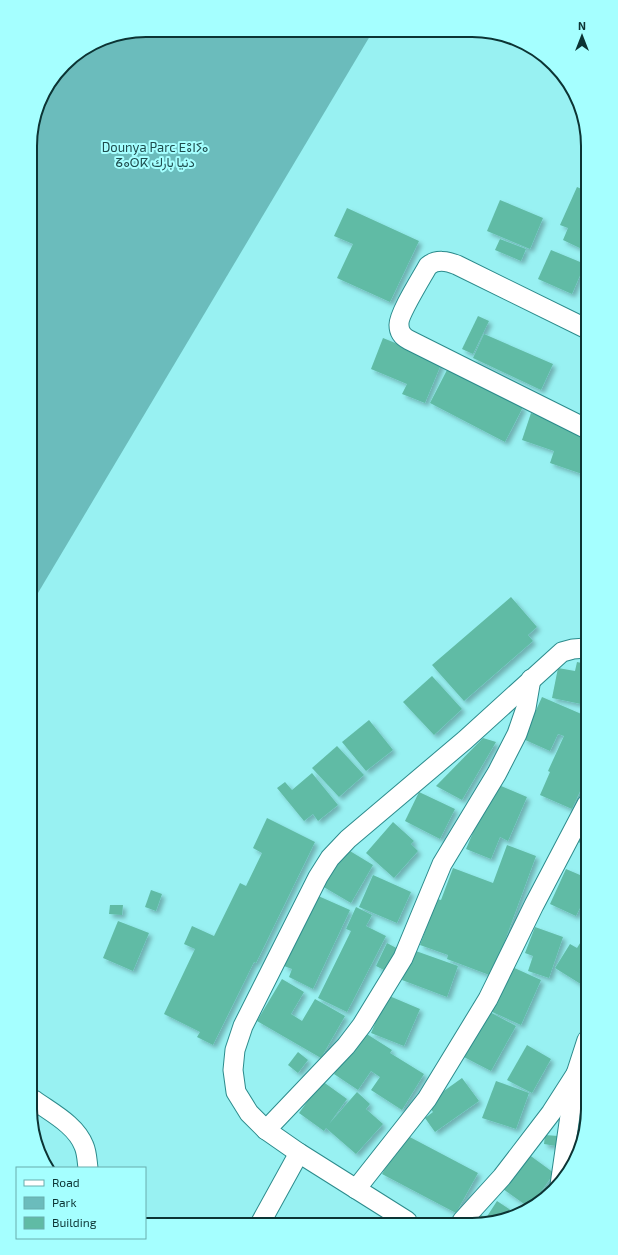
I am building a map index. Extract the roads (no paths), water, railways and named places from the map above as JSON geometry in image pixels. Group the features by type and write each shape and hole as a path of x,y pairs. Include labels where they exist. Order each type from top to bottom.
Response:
{"street":[{"path":"581,326 451,262 439,261 431,263 428,266 401,315 399,324 401,334 409,340 581,426"},
{"path":"401,1218 299,1153 266,1130 249,1113 236,1092 233,1070 234,1050 243,1026 318,877 330,858 348,839 465,740 562,652 581,648"},
{"path":"266,1130 346,1046 362,1025 403,958 442,864 497,773 517,734 526,708 531,679"},
{"path":"356,1189 427,1099 488,999 534,905 581,815"},
{"path":"562,1170 576,1074 581,1059"},
{"path":"465,1218 502,1177 551,1112 576,1074"},
{"path":"37,1102 78,1133 85,1147 88,1167"},
{"path":"263,1218 299,1153"}],"park label":[{"name":"Dounya Parc ⴹⵓⵏⵢⴰ ⵒⴰⵔⴽ دنيا بارك","path":"155,154"}]}
